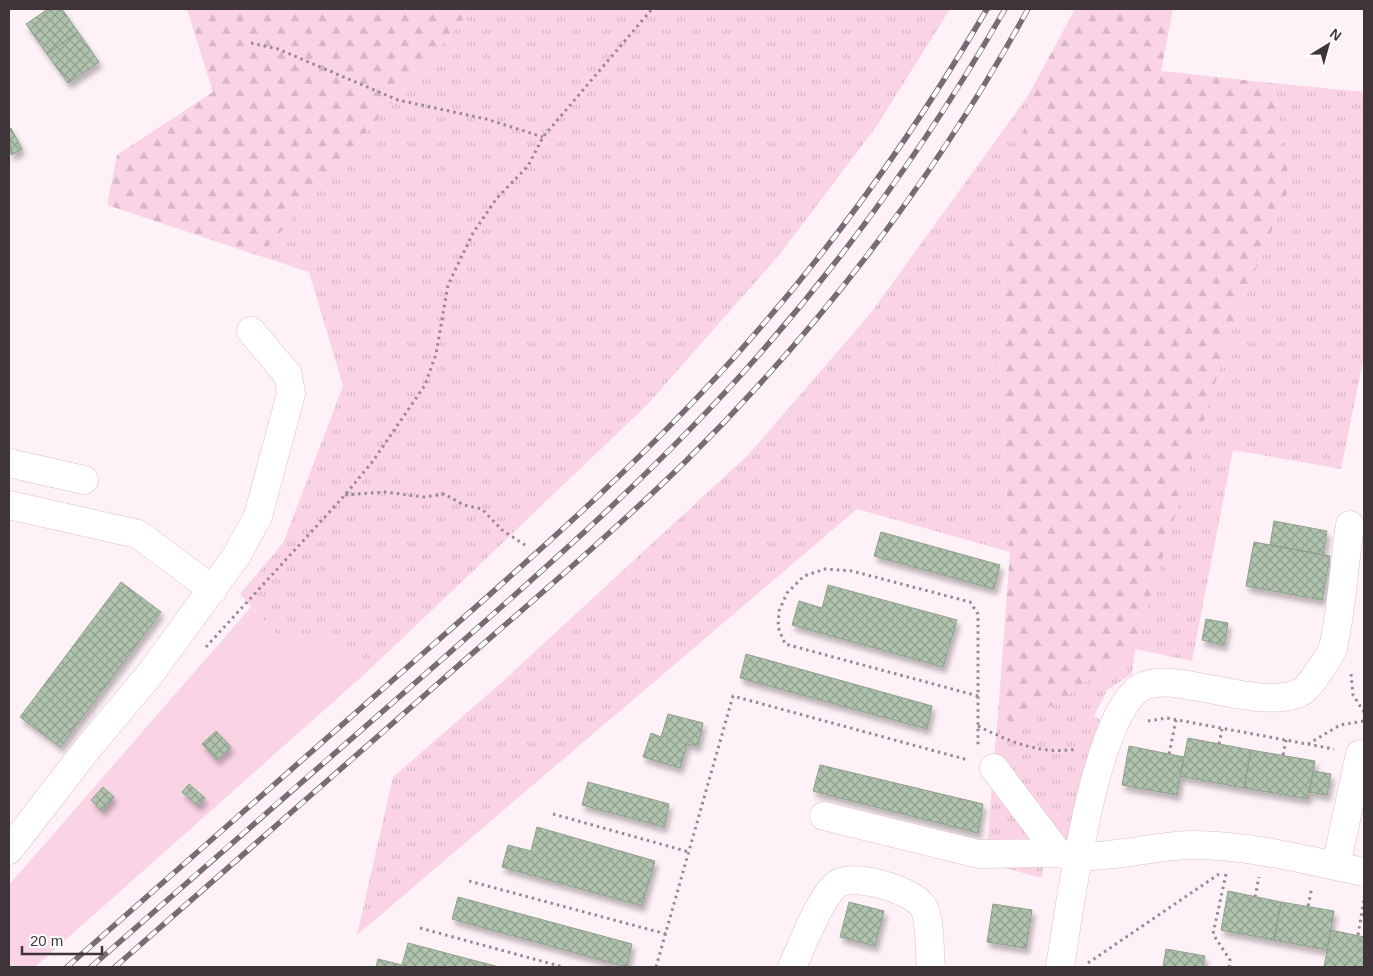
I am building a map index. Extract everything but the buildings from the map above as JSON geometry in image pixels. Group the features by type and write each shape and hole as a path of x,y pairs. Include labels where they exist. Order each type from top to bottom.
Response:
{"street":[{"path":"9,850 88,748 150,674 213,590 237,555 258,516 291,394 288,375 250,331"},
{"path":"9,463 84,480"},
{"path":"9,505 138,534 213,590"},
{"path":"1060,967 1068,855 1108,737 1122,708 1140,688 1157,683 1179,683 1245,696 1282,697 1304,691 1333,647 1350,524"},
{"path":"1336,866 1360,754"},
{"path":"986,765 1068,855"},
{"path":"824,816 978,854 1068,855 1194,845 1269,853 1364,872"},
{"path":"792,967 825,897 838,883 862,879 914,896 925,909 931,967"}],"path":[{"path":"204,649 373,462 425,386 436,354 448,285 473,232 497,198 528,166 543,137 652,9"},
{"path":"251,43 278,49 398,100 486,119 543,137"},
{"path":"345,495 385,492 424,497 444,494 464,505 482,509 502,530 525,544"},
{"path":"656,967 733,696 986,765 978,726 978,696 978,614 970,602 852,571 825,569 804,576 787,593 779,611 778,627 785,644 978,696"},
{"path":"1333,647 1350,654 1354,695 1364,712"},
{"path":"978,726 1008,741 1030,748 1070,750 1108,737 1138,722 1167,718 1360,754"},
{"path":"1169,754 1176,720"},
{"path":"1307,744 1340,725 1364,721"},
{"path":"1220,744 1222,729"},
{"path":"1283,755 1286,740"},
{"path":"553,814 689,852"},
{"path":"1082,967 1227,869 1213,934 1230,960 1229,967"},
{"path":"469,881 666,934"},
{"path":"1358,935 1364,900"},
{"path":"420,928 563,967"}],"green space":[{"path":"187,9 472,9 260,256 107,205 117,155 213,92"},
{"path":"472,9 950,9 876,127 780,254 647,405 367,672 330,634 278,636 240,594 283,543 343,386 309,272 260,256"},
{"path":"1075,9 1173,9 1161,71 1273,83 1290,186 1231,330 1135,649 1020,727 998,715 1010,552 998,338 1028,96"},
{"path":"1273,83 1364,92 1364,356 1341,469 1233,450 1192,661 1135,649 1132,674 1107,690 1094,716 1102,721 1095,734 1067,849 994,758 998,715 1020,727 1231,330 1290,186"},
{"path":"1028,96 998,338 1010,552 857,509 357,935 393,777 501,683 749,454 870,314"},
{"path":"251,607 278,636 330,634 367,672 35,967 9,967 9,885"},
{"path":"992,784 1046,847 1042,878 986,863"}],"railway":[{"path":"67,967 506,580 592,502 675,421 753,336 818,259 907,137 987,9"},
{"path":"91,967 553,561 637,482 718,400 792,316 890,189 950,100 1005,9"},
{"path":"115,967 596,545 686,461 735,410 783,358 829,303 915,190 993,71 1028,9"}]}
